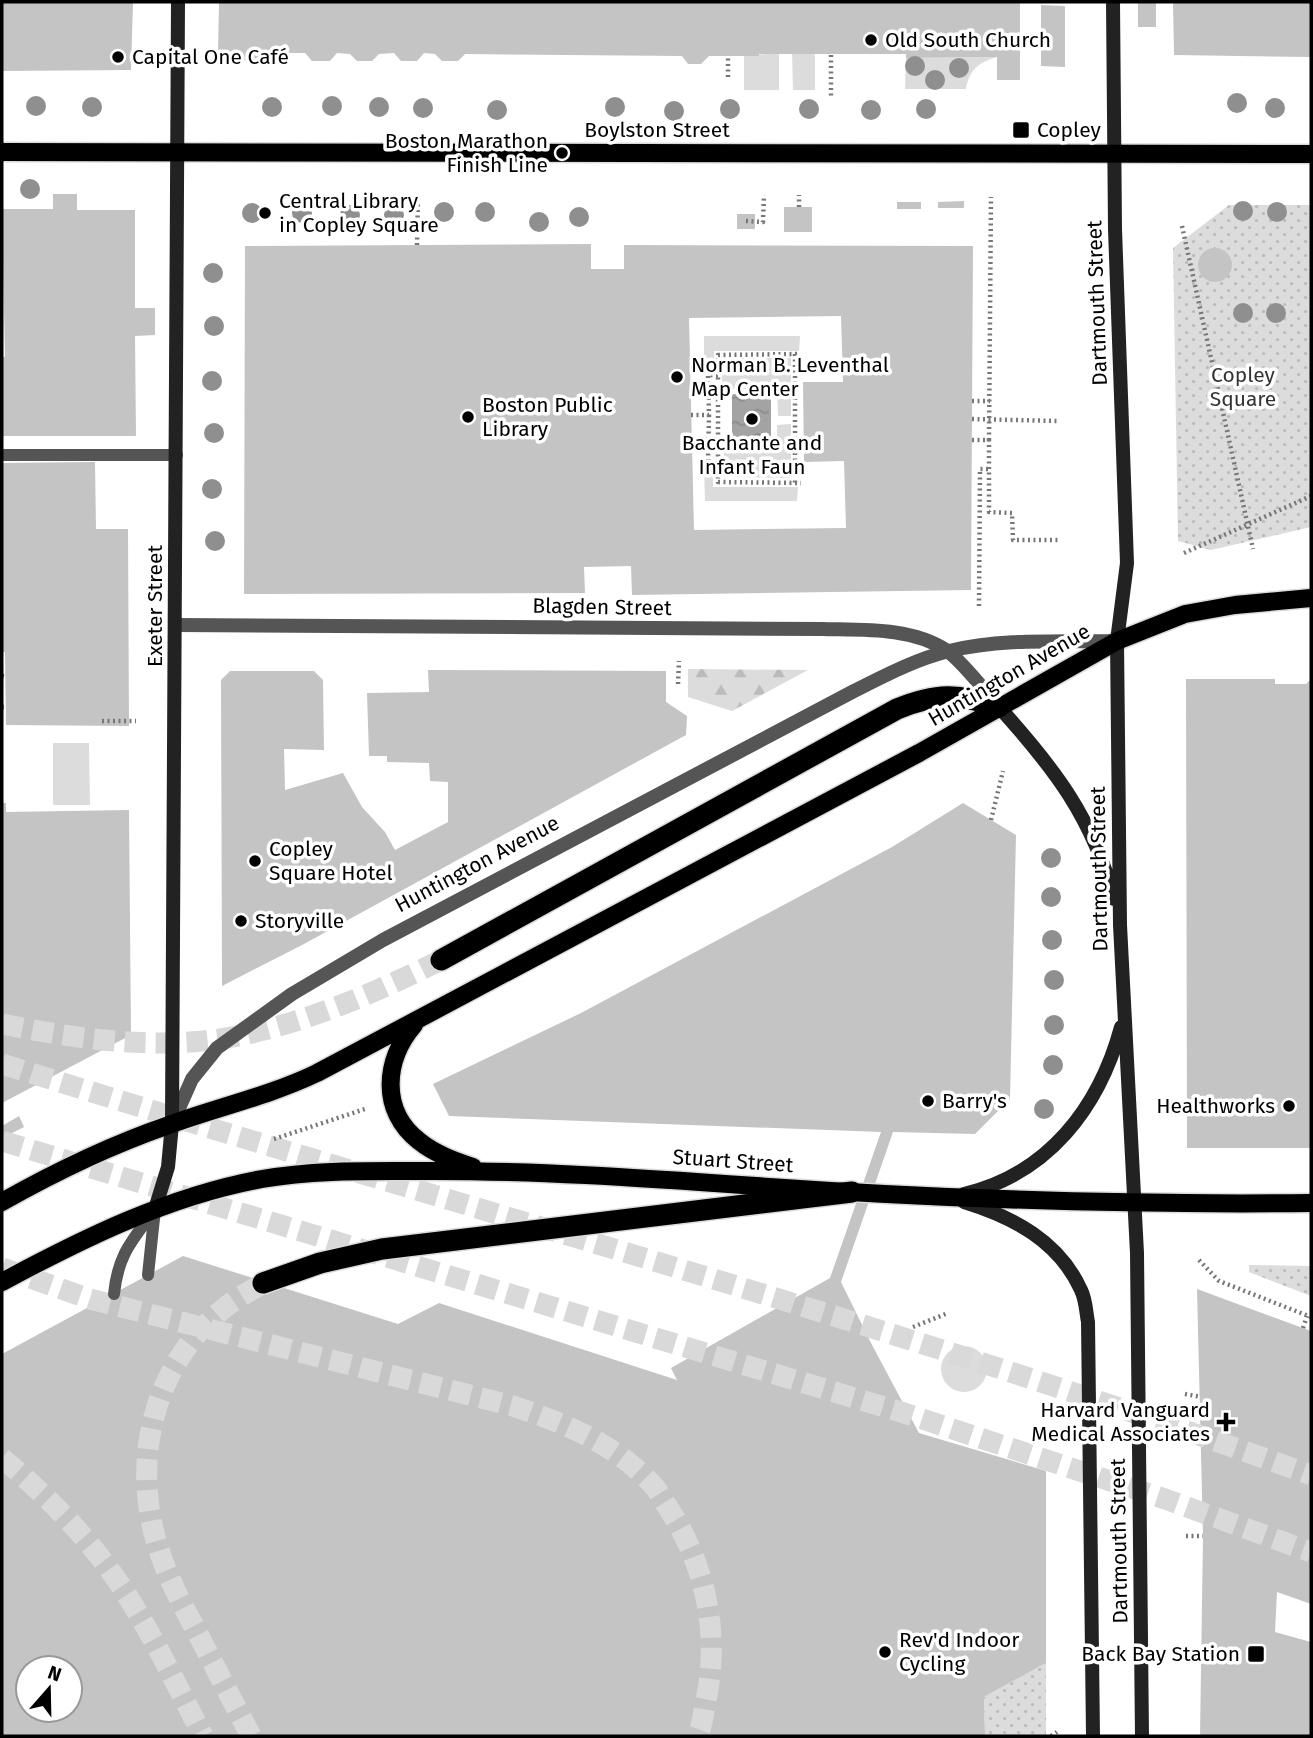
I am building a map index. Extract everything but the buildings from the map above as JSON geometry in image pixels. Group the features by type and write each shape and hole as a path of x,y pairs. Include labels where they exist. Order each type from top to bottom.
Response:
{"highway":[{"path":"441,960 897,709 939,696 977,699 999,707"},
{"path":"263,1283 320,1263 382,1249 852,1192"}],"main road":[{"name":"Exeter Street","path":"155,1209 168,1167 173,1124 178,2"},
{"name":"Dartmouth Street","path":"1113,2 1114,154 1126,563 1117,641 1120,925 1135,1204 1142,1736"},
{"name":"Boylston Street","path":"2,152 1311,154"},
{"path":"1117,641 1185,614 1311,598"},
{"name":"Huntington Avenue","path":"2,1202 114,1146 290,1086 919,753 1117,641"},
{"path":"999,707 1051,766 1080,812 1105,868 1120,925"},
{"path":"949,1198 985,1189 1010,1178 1056,1146 1074,1126 1104,1077 1125,1013"},
{"path":"419,1019 397,1049 393,1061 390,1084 395,1108 407,1131 429,1149 487,1172"},
{"name":"Stuart Street","path":"155,1209 232,1186 288,1175 328,1172 602,1175 949,1198 1135,1204 1311,1203"},
{"name":"Dartmouth Street","path":"949,1198 998,1213 1027,1228 1067,1264 1083,1293 1088,1322 1093,1736"},
{"path":"2,1282 82,1240 155,1209"}],"street":[{"name":"Blagden Street","path":"176,625 233,628 395,625 855,629 899,633 934,643 948,651 999,707"},
{"name":"Huntington Avenue","path":"173,1124 192,1079 217,1048 323,974 854,691 901,668 948,651 999,644 1117,641"}],"lane":[{"path":"2,455 177,455"},
{"path":"148,1275 155,1209"},
{"path":"114,1294 123,1254 155,1209"}],"path":[{"path":"831,55 831,97"},
{"path":"728,57 728,78"},
{"path":"746,221 763,222 764,195"},
{"path":"799,195 799,207"},
{"path":"417,245 418,197"},
{"path":"991,197 989,512 1012,513 1013,540 1059,540"},
{"path":"1182,226 1253,549"},
{"path":"797,354 798,483 718,482 718,375 718,355 797,354"},
{"path":"718,375 708,375 708,462 718,462"},
{"path":"972,401 990,401"},
{"path":"691,415 709,415"},
{"path":"972,419 1059,421"},
{"path":"972,440 989,440"},
{"path":"979,606 980,469 989,469"},
{"path":"1184,553 1311,496"},
{"path":"678,661 678,684"},
{"path":"102,720 136,721"},
{"path":"991,820 1003,771"},
{"path":"274,1139 365,1109"},
{"path":"1199,1260 1219,1281 1309,1317 1303,1328"},
{"path":"913,1326 948,1313"},
{"path":"1185,1394 1201,1397"},
{"path":"1186,1536 1203,1536"},
{"path":"1051,1736 1057,1732"}],"green space":[{"path":"779,53 779,90 744,90 744,56"},
{"path":"792,53 815,55 815,90 793,90"},
{"path":"997,57 976,68 966,89 905,89 906,58"},
{"name":"Copley Square","path":"1229,205 1311,205 1311,527 1211,550 1178,541 1173,248"},
{"path":"704,336 800,336 799,351 714,351 714,371 704,371"},
{"path":"722,358 791,358 791,416 778,416 777,389 729,389 729,397 722,397"},
{"path":"791,424 791,478 724,477 724,450 777,450 777,425"},
{"path":"704,467 713,467 713,487 798,487 797,501 705,501"},
{"path":"688,669 808,670 732,711 688,697"},
{"path":"53,743 89,743 90,805 53,805"},
{"path":"1249,1265 1311,1266 1311,1296 1249,1272"},
{"path":"964,1346 980,1353 987,1369 980,1385 964,1392 948,1385 941,1369 948,1353"},
{"path":"1046,1663 1046,1736 985,1736 984,1697"}],"water":[{"path":"732,394 771,394 771,444 732,444"}],"tunnel":[{"path":"2,1024 62,1035 124,1042 217,1039 272,1028 322,1012 394,983 441,960"},
{"path":"2,1064 659,1262 986,1364 1311,1475"},
{"path":"2,1141 901,1412 1165,1499 1311,1552"},
{"path":"2,1268 90,1299 513,1406 587,1436 621,1457 637,1469 658,1492 692,1552 707,1601 710,1679 697,1736"},
{"path":"251,1736 167,1571 151,1517 147,1483 148,1450 154,1417 165,1385 181,1356 201,1329 227,1306 263,1283"},
{"path":"2,1458 57,1509 106,1565 146,1627 203,1736"}],"place":[{"name":"Old South Church","path":"871,40"},
{"name":"Capital One Café","path":"118,57"},
{"name":"Copley","path":"1021,130"},
{"name":"Boston Marathon Finish Line","path":"562,153"},
{"name":"Central Library in Copley Square","path":"265,213"},
{"name":"Norman B. Leventhal Map Center","path":"677,377"},
{"name":"Boston Public Library","path":"468,417"},
{"name":"Bacchante and Infant Faun","path":"752,419"},
{"name":"Copley Square Hotel","path":"255,861"},
{"name":"Storyville","path":"241,921"},
{"name":"Barry's","path":"928,1101"},
{"name":"Healthworks","path":"1289,1106"},
{"name":"Harvard Vanguard Medical Associates","path":"1226,1422"},
{"name":"Rev'd Indoor Cycling","path":"885,1652"},
{"name":"Back Bay Station","path":"1256,1654"}]}
